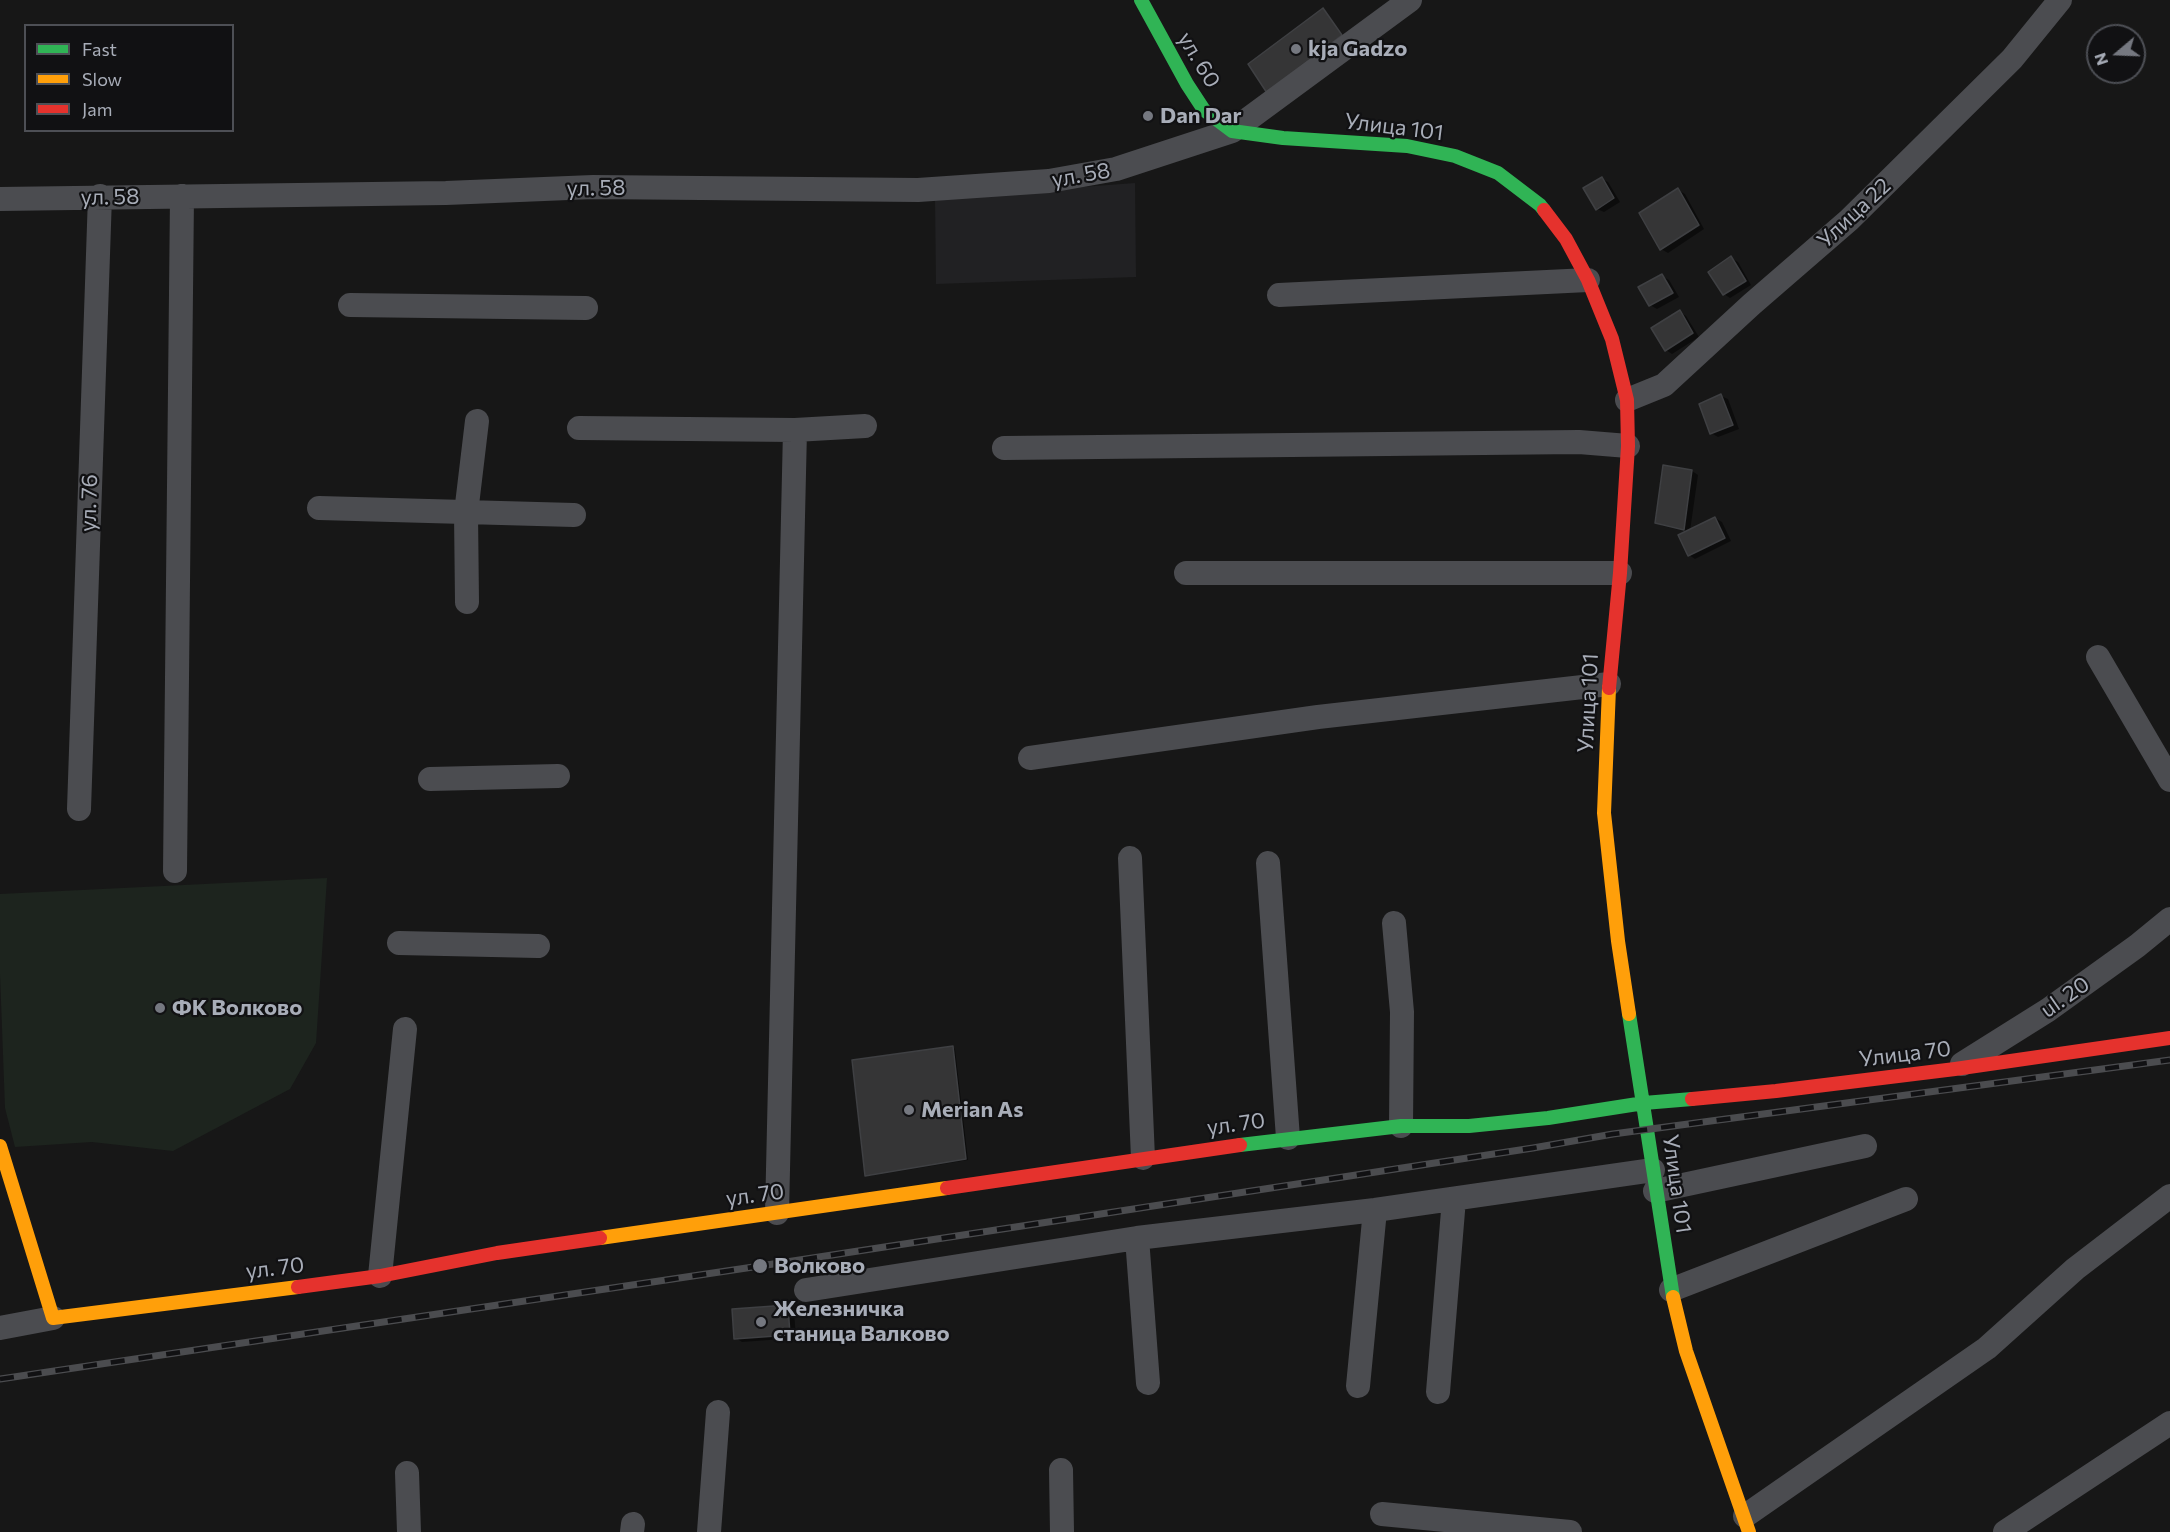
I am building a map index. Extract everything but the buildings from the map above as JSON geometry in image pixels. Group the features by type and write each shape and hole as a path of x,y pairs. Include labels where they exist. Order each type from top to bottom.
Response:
{"street":[{"name":"ул. 60","path":"1141,0 1187,84 1204,110 1232,131"},
{"name":"ул. 58","path":"0,199 446,193 593,187 918,190 979,188 1083,176 1116,169 1232,131 1410,0"},
{"name":"Улица 22","path":"1627,400 1664,385 1752,304 1849,220 2012,59 2060,0"},
{"name":"Улица 101","path":"1232,131 1283,138 1407,146 1455,156 1498,173 1540,206 1566,239 1588,280 1612,339 1627,400 1628,446 1620,573 1609,684 1604,813 1618,941 1671,1290 1686,1351 1747,1524"},
{"name":"ул. 76","path":"79,809 100,196"},
{"path":"175,871 182,196"},
{"path":"1279,295 1588,280"},
{"path":"350,305 586,308"},
{"path":"467,602 466,513 477,421"},
{"path":"579,428 795,430 865,426"},
{"path":"777,1213 795,430"},
{"path":"1004,448 1579,442 1628,446"},
{"path":"319,508 574,515"},
{"path":"1186,573 1620,573"},
{"path":"2098,657 2170,780"},
{"path":"1030,758 1318,717 1609,684"},
{"path":"430,779 558,776"},
{"path":"1130,858 1143,1158"},
{"path":"1269,863 1288,1138"},
{"name":"ul. 20","path":"1955,1069 2048,1010 2137,946 2170,919"},
{"path":"1394,923 1402,1012 1401,1126"},
{"path":"399,943 538,946"},
{"path":"380,1276 405,1029"},
{"name":"Улица 70","path":"1644,1103 1776,1091 1955,1069 2170,1038"},
{"name":"ул. 70","path":"53,1318 380,1276 498,1253 1288,1138 1401,1126 1469,1126 1548,1118 1644,1103"},
{"path":"0,1146 53,1318 0,1328"},
{"path":"806,1290 1137,1238 1454,1199 1654,1180 1865,1146"},
{"path":"1747,1524 1987,1348 2075,1269 2170,1196"},
{"path":"1438,1392 1454,1199"},
{"path":"1671,1290 1906,1199"},
{"path":"1358,1386 1376,1210"},
{"path":"1137,1238 1148,1383"},
{"path":"709,1532 718,1413"},
{"path":"2005,1532 2170,1423"},
{"path":"1061,1470 1062,1532"},
{"path":"407,1473 409,1532"},
{"path":"1382,1514 1570,1532"}],"shaded area":[{"path":"1135,183 1136,277 936,284 935,198"},
{"name":"ФК Волково","path":"327,878 316,1043 290,1089 173,1151 92,1142 15,1147 5,1108 0,974 0,894"}],"railway":[{"path":"0,1379 760,1266 1613,1134 2170,1060"}],"traffic: fast":[{"path":"1141,0 1187,84 1204,110 1232,131 1283,138 1407,146 1455,156 1498,173 1544,210"},
{"path":"1629,1014 1673,1297"},
{"path":"1240,1145 1401,1126 1469,1126 1548,1118 1644,1103 1692,1099"}],"traffic: slow":[{"path":"1609,688 1604,813 1618,941 1629,1014"},
{"path":"0,1146 53,1318 298,1287"},
{"path":"600,1238 947,1188"},
{"path":"1673,1297 1686,1351 1749,1532"}],"traffic: jam":[{"path":"1544,210 1566,239 1588,280 1612,339 1627,400 1628,446 1620,573 1609,688"},
{"path":"1692,1099 1955,1069 2170,1038"},
{"path":"947,1188 1240,1145"},
{"path":"298,1287 380,1276 497,1253 600,1238"}],"place":[{"name":"kja Gadzo","path":"1296,49"},
{"name":"Dan Dar","path":"1148,116"},
{"name":"ФК Волково","path":"160,1008"},
{"name":"Merian As","path":"909,1110"},
{"name":"Волково","path":"760,1266"},
{"name":"Железничка станица Валково","path":"761,1322"}]}
